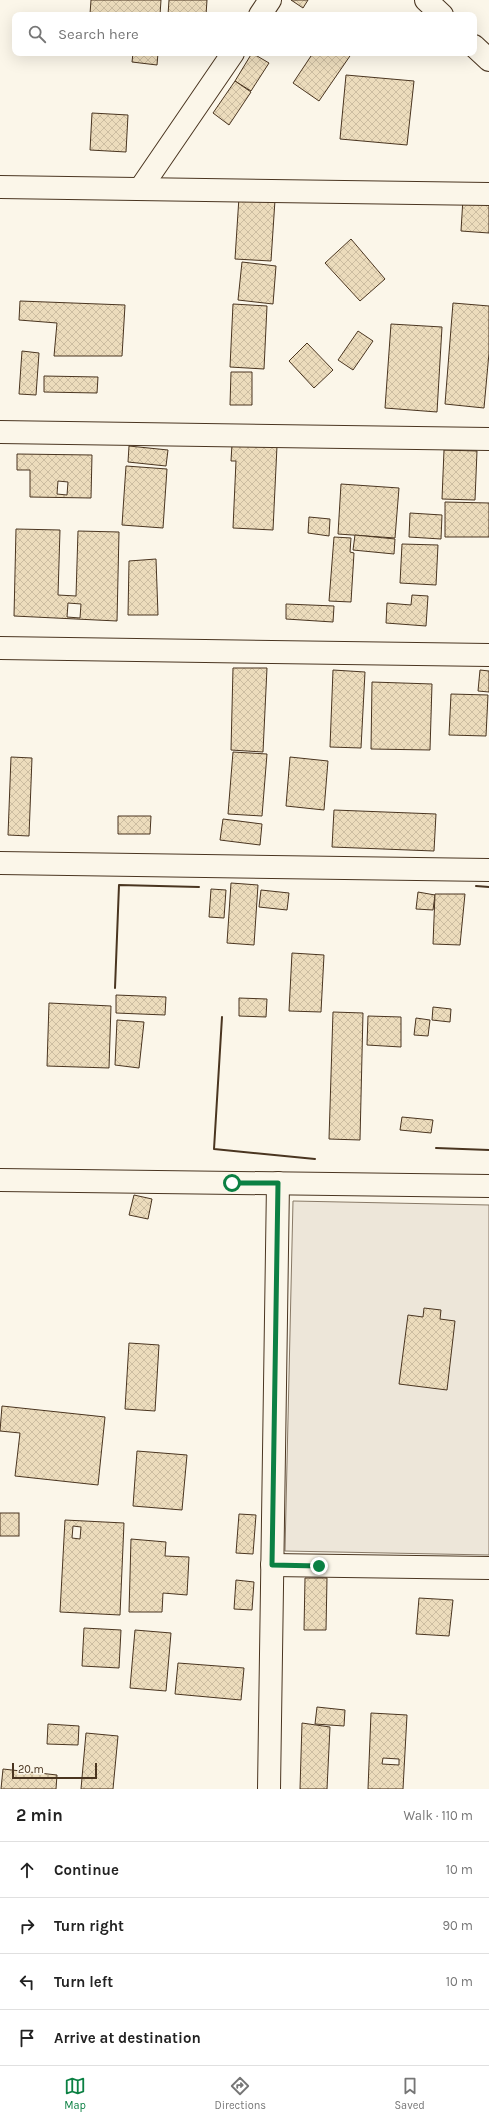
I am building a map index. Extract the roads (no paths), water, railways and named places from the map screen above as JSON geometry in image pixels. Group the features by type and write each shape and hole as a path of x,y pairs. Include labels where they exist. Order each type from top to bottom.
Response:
{"street":[{"path":"262,12 270,0"},
{"path":"426,0 439,12"},
{"path":"477,49 489,60"},
{"path":"140,188 231,56"},
{"path":"0,187 489,194"},
{"path":"0,432 489,439"},
{"path":"0,648 489,656"},
{"path":"0,863 489,870"},
{"path":"0,1180 489,1186"},
{"path":"269,1789 278,1183"},
{"path":"272,1565 489,1568"}]}
